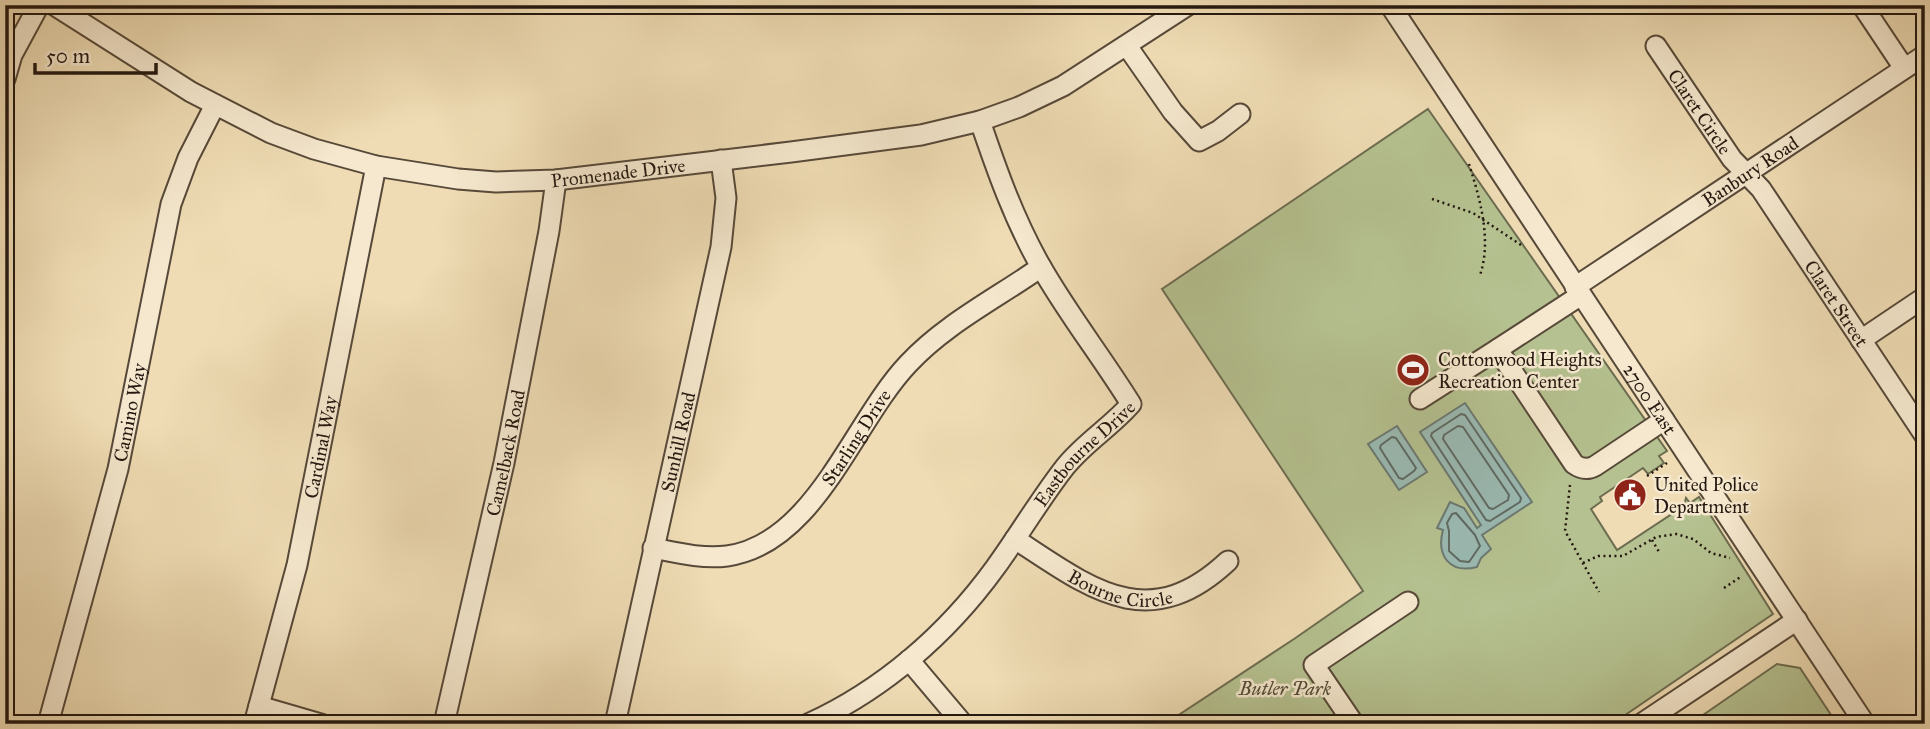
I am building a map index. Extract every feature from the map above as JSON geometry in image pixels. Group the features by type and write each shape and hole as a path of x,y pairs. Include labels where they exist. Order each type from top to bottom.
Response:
{"street":[{"path":"5,79 12,55 39,5"},
{"name":"Promenade Drive","path":"54,5 191,92 283,138 376,166 475,181 555,180 921,135 980,121 1019,107 1063,86 1188,5"},
{"name":"2700 East","path":"1390,5 1865,724"},
{"path":"1862,5 1904,68"},
{"path":"1127,46 1173,112 1199,141 1240,114"},
{"name":"Claret Circle","path":"1656,46 1732,159 1746,173"},
{"name":"Banbury Road","path":"1420,399 1497,349 1746,173 1925,55"},
{"name":"Camino Way","path":"48,724 118,469 171,204 188,158 215,105"},
{"name":"Eastbourne Drive","path":"808,724 873,688 943,630 966,605 1077,453 1131,404 1041,267 1014,213 980,121"},
{"name":"Sunhill Road","path":"615,724 721,247 726,198 721,160"},
{"name":"Cardinal Way","path":"256,715 292,586 376,166"},
{"name":"Claret Street","path":"1746,173 1761,189 1925,436"},
{"name":"Camelback Road","path":"444,724 504,463 549,231 555,180"},
{"name":"Starling Drive","path":"653,548 696,556 728,556 750,550 776,537 808,506 909,363 937,338 1041,267"},
{"path":"1861,340 1925,297"},
{"path":"1497,349 1574,464 1579,467 1585,469 1595,466 1664,420"},
{"name":"Bourne Circle","path":"1015,539 1086,585 1124,598 1144,600 1188,591 1208,580 1228,561"},
{"path":"1354,724 1314,665 1408,602"},
{"path":"1640,724 1797,620"},
{"path":"909,660 962,724"},
{"path":"256,715 321,724"}],"path":[{"path":"1469,164 1485,244 1480,275"},
{"path":"1432,199 1461,208 1524,247"},
{"path":"1647,476 1667,463"},
{"path":"1570,485 1565,531 1599,592"},
{"path":"1583,563 1598,556 1623,556 1668,534 1685,535 1711,554 1730,558"},
{"path":"1652,540 1659,552"},
{"path":"1724,588 1742,576"}],"green space":[{"name":"Cottonwood Heights Recreation Center","path":"1428,109 1667,451 1659,456 1664,463 1648,474 1643,468 1600,497 1602,501 1591,509 1617,550 1684,506 1686,498 1690,503 1699,497 1773,614 1612,724 1165,724 1363,591 1162,289"},
{"path":"1777,664 1800,668 1837,724 1690,724"}],"water":[{"path":"1465,403 1532,502 1482,535 1491,549 1481,558 1477,567 1459,568 1447,561 1442,548 1443,530 1437,528 1450,502 1464,508 1477,528 1481,525 1420,432"},
{"path":"1397,426 1427,472 1399,490 1368,444"}],"place":[{"name":"Cottonwood Heights Recreation Center","path":"1413,370"},
{"name":"United Police Department","path":"1630,495"}],"park label":[{"name":"Butler Park","path":"1285,688"}]}
